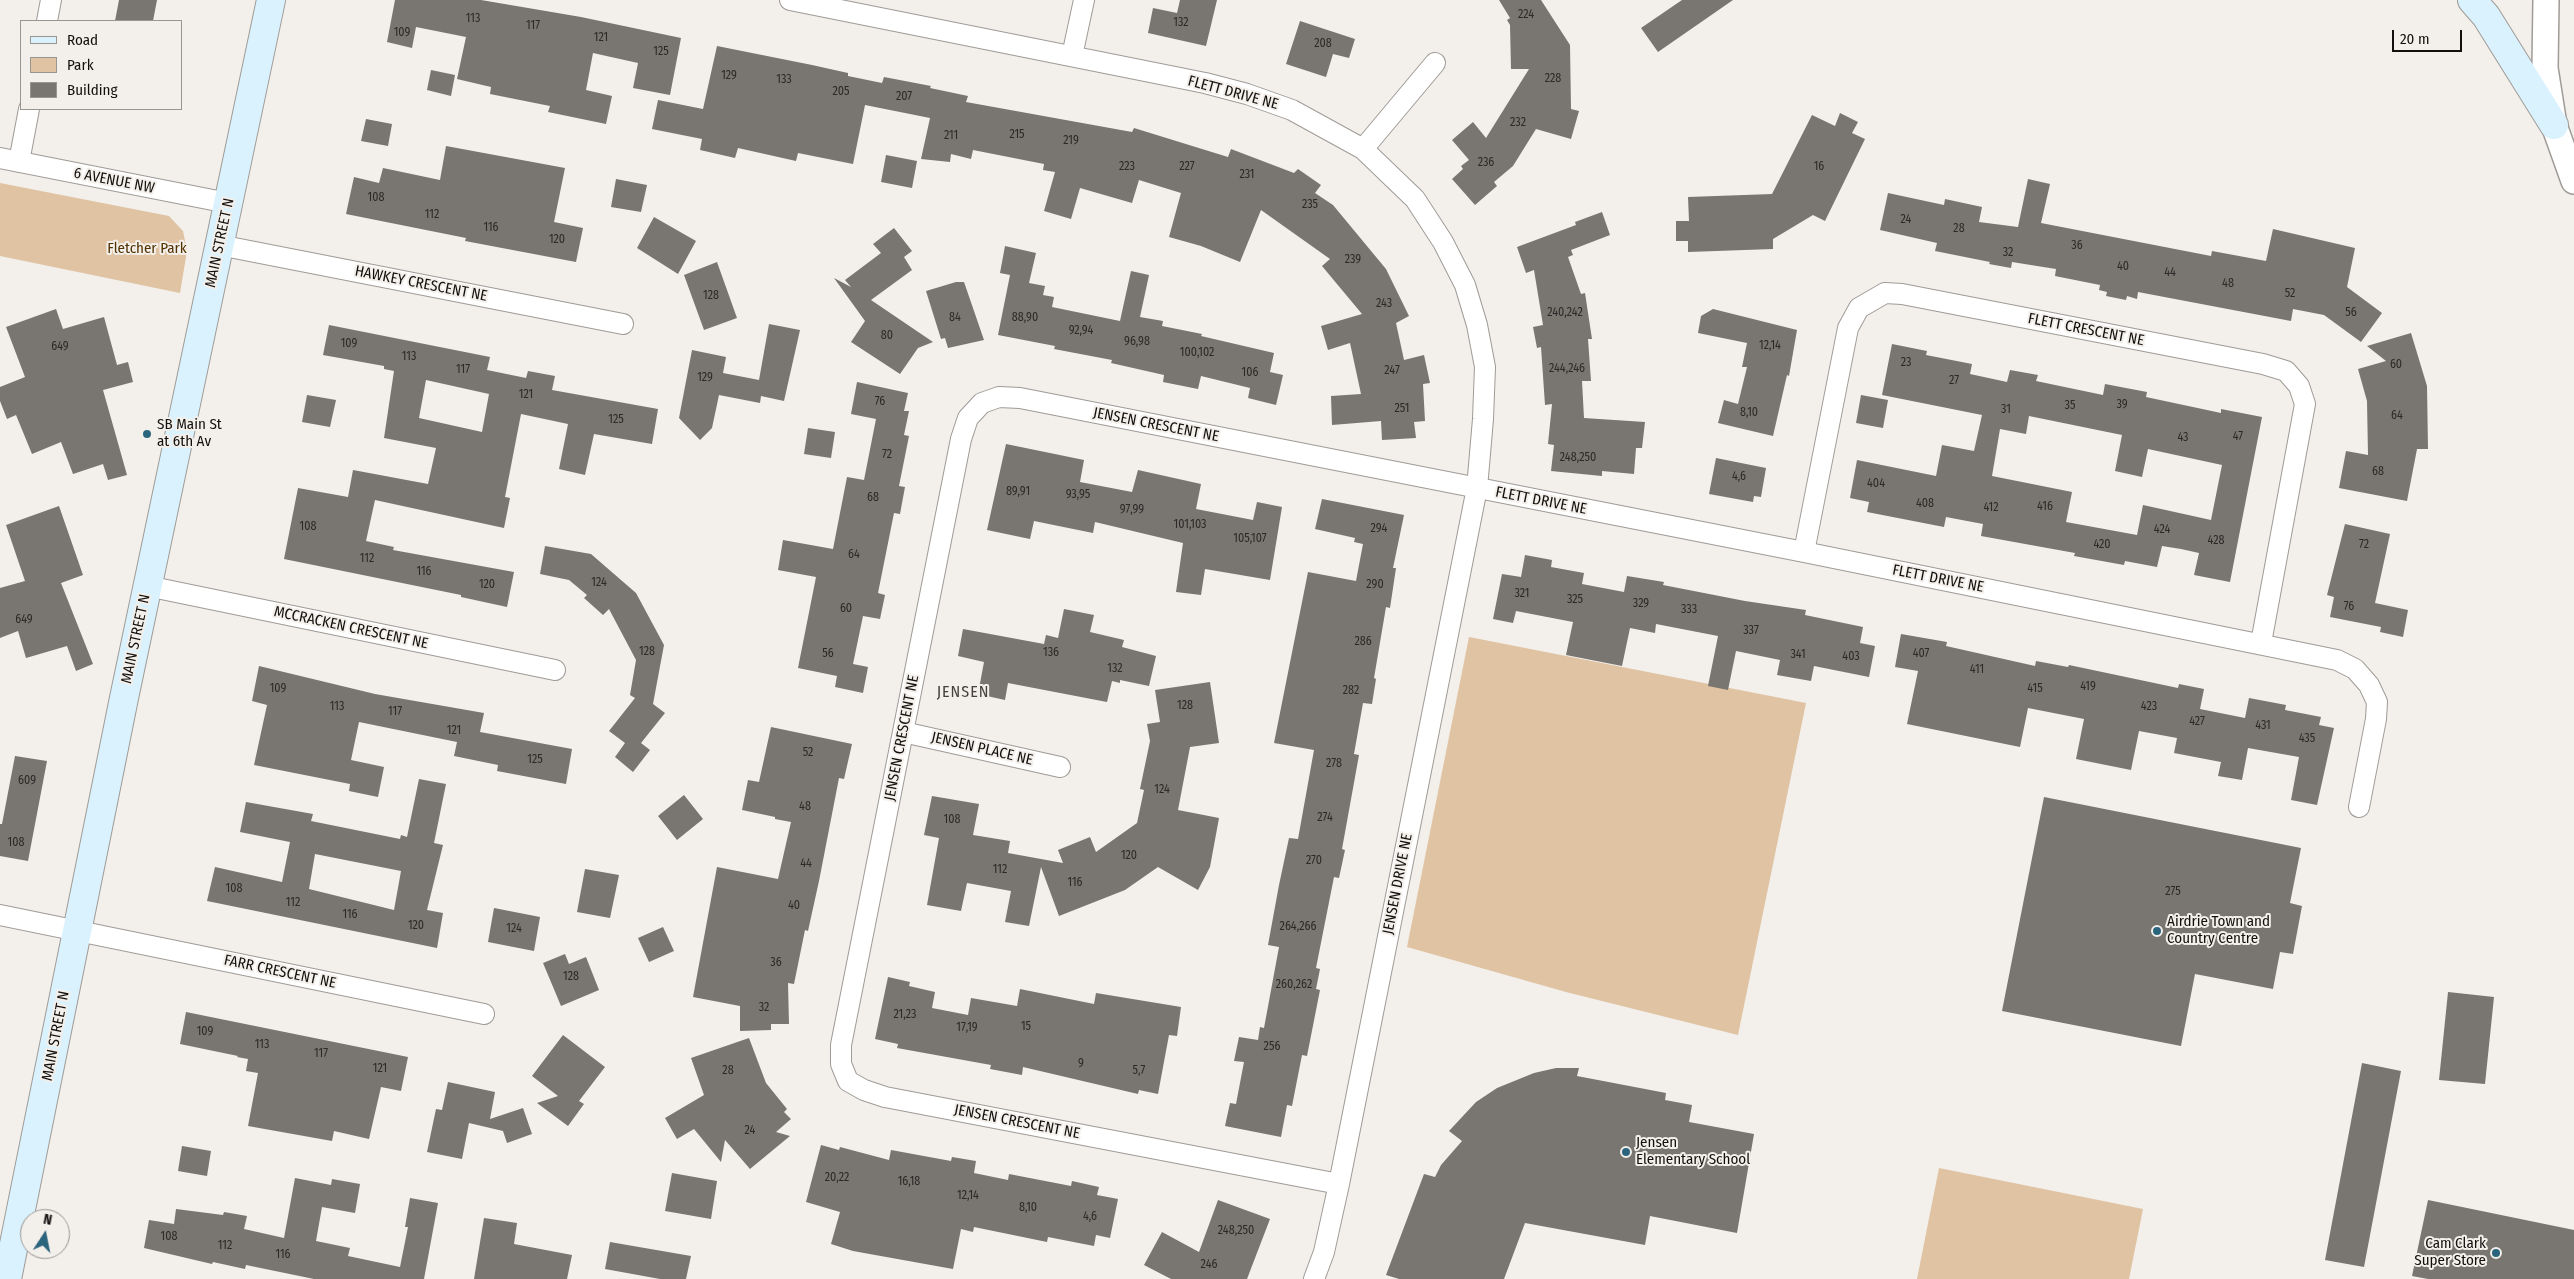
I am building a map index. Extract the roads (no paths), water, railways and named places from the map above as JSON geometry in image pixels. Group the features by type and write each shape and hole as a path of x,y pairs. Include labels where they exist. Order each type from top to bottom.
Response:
{"main road":[{"name":"MAIN STREET N","path":"9,1277 147,586 271,0"},
{"path":"2472,0 2486,16 2554,125"}],"street":[{"path":"47,20 51,0"},
{"name":"FLETT DRIVE NE","path":"790,0 1072,56 1247,94 1292,110 1363,149 1415,199 1443,242 1465,285 1477,325 1485,367 1484,418 1477,488 2260,643 2337,660 2355,669 2370,685 2377,702 2376,719 2359,806"},
{"path":"1072,56 1084,0"},
{"path":"2546,0 2545,68 2554,125 2574,181"},
{"path":"1363,149 1435,64"},
{"path":"9,160 30,110"},
{"name":"6 AVENUE NW","path":"9,160 228,203"},
{"name":"HAWKEY CRESCENT NE","path":"220,245 623,324"},
{"name":"FLETT CRESCENT NE","path":"1804,552 1848,328 1859,308 1885,293 1902,294 2264,364 2286,372 2299,386 2305,404 2260,643"},
{"name":"JENSEN CRESCENT NE","path":"1338,1184 885,1096 864,1090 848,1081 841,1064 841,1045 961,439 968,418 982,403 999,397 1020,398 1477,488"},
{"name":"JENSEN DRIVE NE","path":"1314,1279 1324,1252 1477,488"},
{"name":"MCCRACKEN CRESCENT NE","path":"147,586 555,670"},
{"name":"JENSEN PLACE NE","path":"903,732 1060,767"},
{"name":"FARR CRESCENT NE","path":"0,915 484,1014"}],"place":[{"name":"SB Main St at 6th Av","path":"147,434"},
{"name":"Airdrie Town and Country Centre","path":"2157,931"},
{"name":"Jensen Elementary School","path":"1626,1152"},
{"name":"Cam Clark Super Store","path":"2496,1253"}],"district":[{"name":"JENSEN","path":"963,693"}],"park label":[{"name":"Fletcher Park","path":"147,249"}]}
